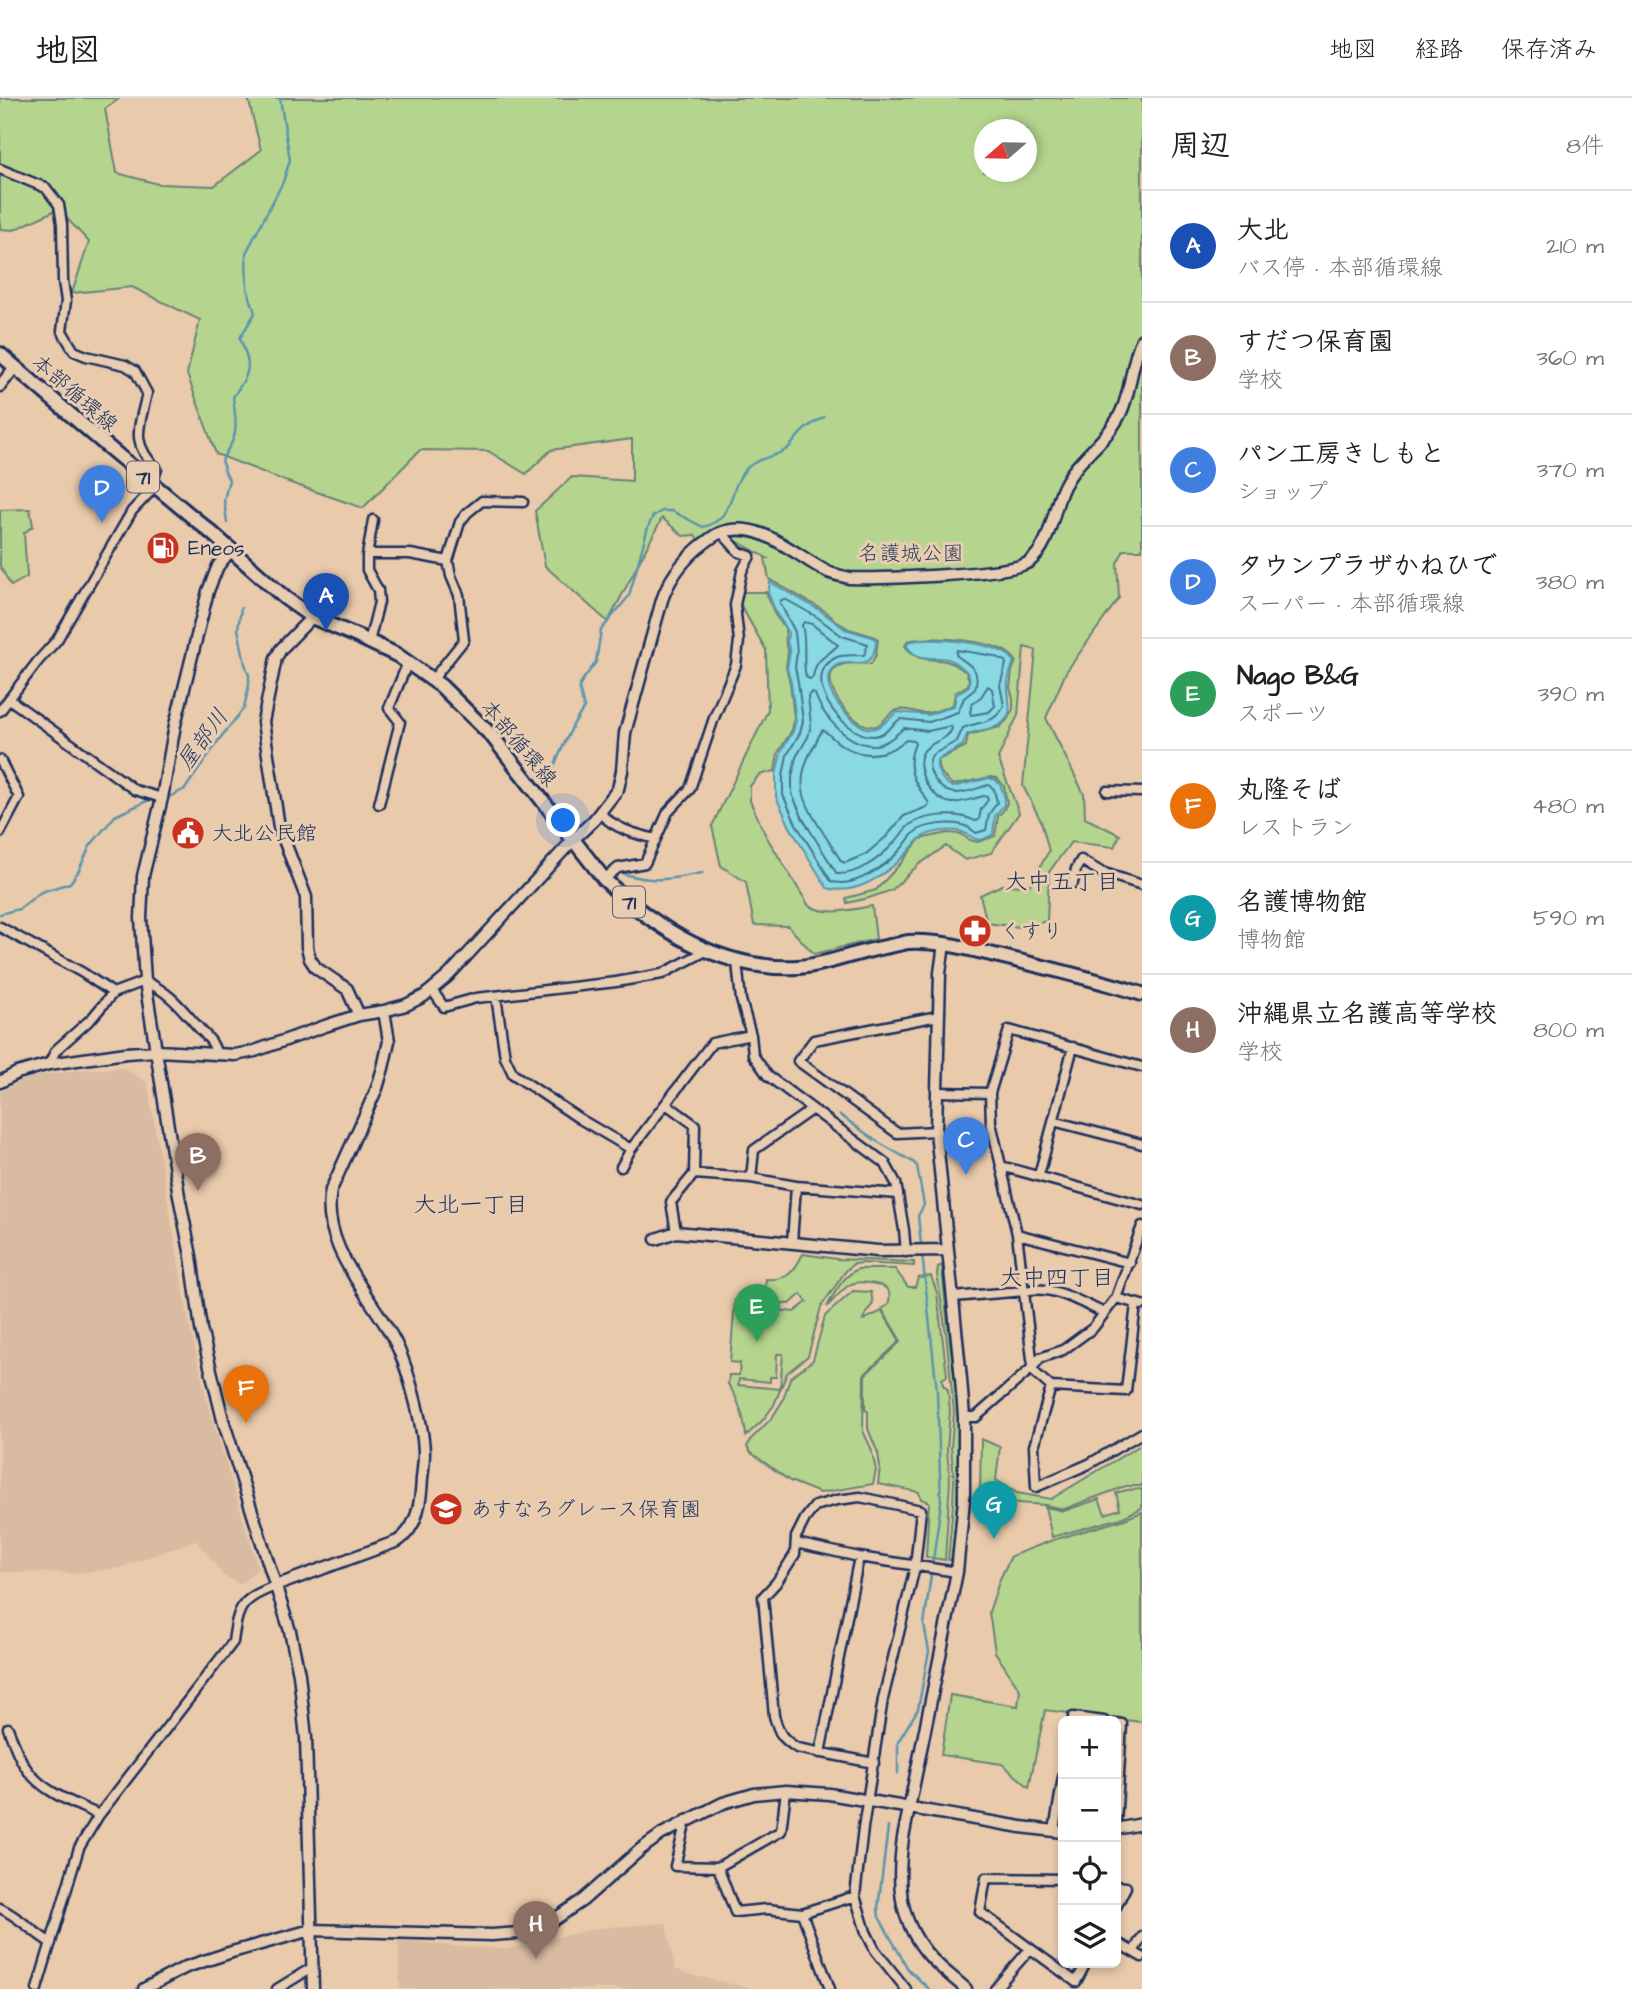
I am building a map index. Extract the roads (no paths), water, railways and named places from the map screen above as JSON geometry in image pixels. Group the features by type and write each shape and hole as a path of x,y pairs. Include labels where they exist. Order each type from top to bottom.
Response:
{"main road":[{"name":"本部循環線","path":"0,354 285,598 312,617 369,642 408,662 433,679 492,736 604,879 621,896 669,931 706,951 737,962 764,966 800,967 922,941 1025,962 1142,994"}],"street":[{"path":"0,169 46,188 59,205 65,301 62,331 74,351 125,365 135,371 143,382 147,393 139,429 140,448 157,469 149,493 132,511 57,640 0,711"},
{"path":"0,1082 18,1073 49,1064 126,1053 157,1051 235,1055 417,1000 448,976 600,813 618,789 625,733 667,586 694,552 722,533 750,530 764,534 829,572 849,578 987,571 1027,563 1041,550 1063,487 1071,473 1115,425 1124,407 1135,352 1142,338"},
{"path":"0,386 15,367"},
{"path":"433,679 464,640 459,596 448,561 460,522 482,501 523,502"},
{"path":"369,642 379,602 378,590 367,570 373,520"},
{"path":"604,879 618,868 645,863 668,812 690,789 736,665 739,641 735,605 742,571 750,556 739,552 722,533"},
{"path":"231,550 218,566 208,591 175,725 162,798 143,876 141,918 145,981 201,1329 223,1420 290,1631 299,1674 306,1738 313,1989"},
{"path":"368,554 410,554 448,561"},
{"path":"312,617 281,649 276,658 263,722 279,827 306,897 307,947 310,958 316,968 346,989 359,1016"},
{"path":"379,804 401,722 389,708 408,662"},
{"path":"9,699 135,790 162,798"},
{"path":"0,760 19,797 0,833"},
{"path":"1107,791 1142,792"},
{"path":"600,813 607,821 628,832 656,839"},
{"path":"1073,883 1081,860 1101,872 1142,885"},
{"path":"0,927 83,972 113,993"},
{"path":"944,944 940,968 936,1132 942,1250 953,1297 964,1417 964,1500 957,1572 899,1866 899,1888 908,1923 926,1952 966,1989"},
{"path":"432,990 444,1007 476,999 662,974 706,951"},
{"path":"737,962 741,999 751,1035 752,1055 768,1076 885,1163 896,1184 910,1252"},
{"path":"49,1064 56,1050 92,1018 113,993 145,981 163,990 179,1003 213,1041 217,1055"},
{"path":"496,996 505,1056 513,1074 631,1149"},
{"path":"37,1989 79,1848 99,1815 233,1642 243,1605 253,1595 398,1541 411,1529 421,1495 424,1451 404,1363 394,1339 358,1284 329,1222 331,1189 377,1088 383,1068 389,1041 384,1012"},
{"path":"936,1132 897,1133 798,1061 814,1040 938,1016"},
{"path":"1116,1298 1139,1305 1126,1391 1051,1387 1034,1372 1017,1234 991,1123 990,1093 1009,1030 1142,1067"},
{"path":"621,1167 631,1149 712,1043 751,1035"},
{"path":"1039,1175 1073,1047"},
{"path":"937,1092 990,1093"},
{"path":"666,1104 695,1125 694,1174 671,1202 676,1232"},
{"path":"751,1178 754,1150 811,1110"},
{"path":"1053,1121 1142,1144"},
{"path":"1001,1166 1142,1205"},
{"path":"694,1174 898,1194"},
{"path":"792,1242 796,1186"},
{"path":"964,1417 976,1417 1040,1358 1063,1350 1093,1328 1116,1298 1142,1226"},
{"path":"656,1239 676,1232 846,1249 910,1252 942,1250"},
{"path":"1017,1234 1130,1263"},
{"path":"953,1297 1036,1288 1055,1292 1104,1313"},
{"path":"1051,1387 1034,1446 1036,1487 1089,1464 1142,1433"},
{"path":"874,1763 797,1748 779,1732 774,1716 763,1597 795,1554 796,1537 815,1506 860,1497 920,1510 915,1567 883,1699 874,1763 863,1828 855,1896 866,1932 875,1950 906,1989"},
{"path":"796,1543 859,1558 957,1572"},
{"path":"820,1752 859,1558"},
{"path":"1121,1724 1121,1741"},
{"path":"8,1728 24,1767 37,1782 62,1798 99,1815"},
{"path":"144,1989 186,1967 311,1930 492,1936 519,1933 555,1919 574,1906 662,1834 686,1820 737,1798 754,1794 786,1791 829,1794 1058,1831"},
{"path":"686,1820 675,1866 718,1867 781,1831 786,1791"},
{"path":"1121,1826 1142,1824"},
{"path":"718,1867 735,1912 767,1909 802,1913 855,1896"},
{"path":"1058,1879 986,1878 981,1912 1076,1982 1083,1968"},
{"path":"0,1908 13,1914 51,1943"},
{"path":"802,1913 830,1989"},
{"path":"1133,1952 1142,1937"},
{"path":"1121,1945 1142,1957"},
{"path":"995,1989 1030,1949"},
{"path":"277,1989 313,1967"}],"water":[{"path":"770,582 821,611 845,629 876,640 869,660 837,665 830,671 828,680 830,690 842,709 866,728 880,726 898,712 928,715 954,706 956,695 969,686 966,670 949,659 916,655 907,646 908,642 948,640 981,645 1007,654 1014,661 1008,680 1010,707 1007,718 995,727 967,734 963,745 937,760 940,776 953,787 989,778 996,780 1001,786 1004,805 995,816 993,834 978,840 959,831 927,834 887,871 868,883 848,889 827,888 790,827 776,797 776,775 781,752 796,721 787,668 790,652 788,633 768,593"}],"waterway":[{"path":"227,523 224,500 229,480 224,471 223,459 235,432 233,397 248,369 240,338 255,313 247,288 246,253 283,182 290,160 280,98"},
{"path":"549,777 573,725 584,708 579,688 596,662 601,630 629,596 653,516 662,511 672,511 703,527 714,523 726,510 741,475 747,468 787,449 803,431 824,417"},
{"name":"屋部川","path":"169,797 185,789 244,708 249,675 238,629 241,608"},
{"name":"屋部川","path":"0,914 19,909 41,892 70,883 90,846 115,816 149,800"},
{"path":"624,874 663,879 702,873"},
{"path":"840,1115 917,1166 924,1205 918,1216 937,1391 941,1503 924,1625 929,1651 918,1709 898,1742 898,1773"},
{"path":"888,1827 879,1917 908,1969 929,1989"}],"place":[{"name":"タウンプラザかねひで","path":"102,523"},
{"name":"Eneos","path":"163,548"},
{"name":"大北","path":"326,631"},
{"name":"大北公民館","path":"188,833"},
{"name":"くすり","path":"975,931"},
{"name":"パン工房きしもと","path":"966,1175"},
{"name":"すだつ保育園","path":"198,1191"},
{"name":"Nago B&G","path":"757,1342"},
{"name":"丸隆そば","path":"246,1423"},
{"name":"あすなろグレース保育園","path":"446,1509"},
{"name":"名護博物館","path":"994,1539"},
{"name":"沖縄県立名護高等学校","path":"536,1959"}],"district":[{"name":"大中五丁目","path":"1062,881"},
{"name":"大北一丁目","path":"471,1204"},
{"name":"大中四丁目","path":"1057,1277"}],"park label":[{"name":"名護城公園","path":"911,553"}]}
